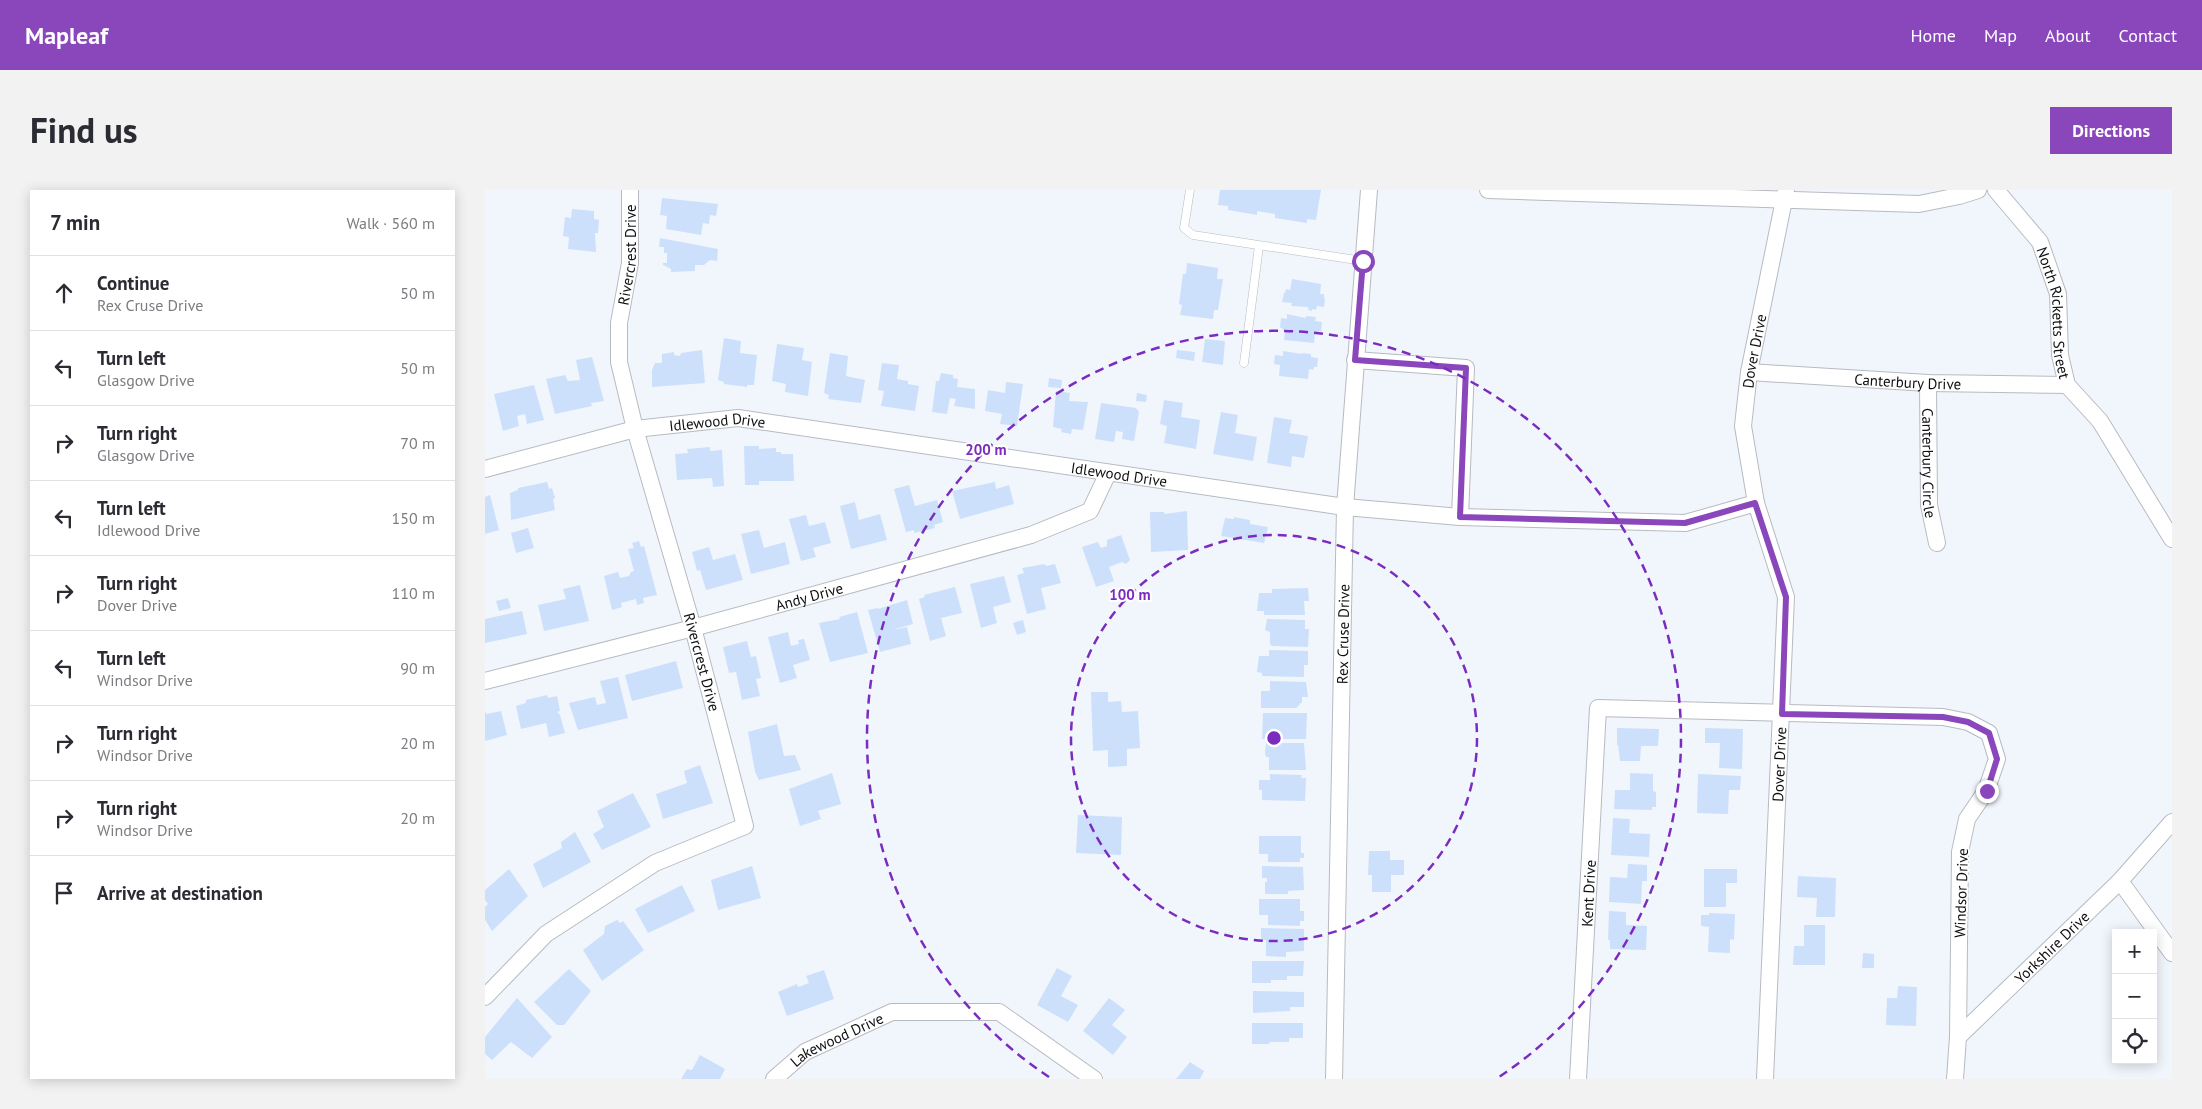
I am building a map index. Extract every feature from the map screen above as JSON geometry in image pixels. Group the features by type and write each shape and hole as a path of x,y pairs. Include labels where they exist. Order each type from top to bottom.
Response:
{"street":[{"name":"Rivercrest Drive","path":"485,997 546,934 655,863 745,826 693,628 635,429 619,362 619,323 630,263 629,190"},
{"name":"Rex Cruse Drive","path":"1334,1079 1345,507 1369,190"},
{"path":"1488,190 1785,195 1919,204 1978,190"},
{"name":"North Ricketts Street","path":"1996,190 2040,242 2057,294 2060,355 2067,385 2100,420 2172,539"},
{"name":"Dover Drive","path":"1765,1079 1786,597 1755,503 1743,426 1749,372 1785,195"},
{"path":"1355,360 1466,368 1460,517"},
{"name":"Canterbury Drive","path":"1749,372 1928,383 2067,385"},
{"name":"Canterbury Circle","path":"1928,383 1929,505 1937,542"},
{"name":"Idlewood Drive","path":"485,469 635,429 738,418 1345,507 1460,517 1685,523 1755,503"},
{"name":"Andy Drive","path":"485,681 693,628 1031,535 1090,511 1108,473"},
{"name":"Windsor Drive","path":"1598,708 1943,717 1968,722 1989,733 1997,759 1987,791 1967,819 1960,852 1958,1037"},
{"name":"Kent Drive","path":"1578,1079 1598,708"},
{"name":"Yorkshire Drive","path":"1958,1037 2120,881 2172,822"},
{"path":"2120,881 2172,953"},
{"name":"Lakewood Drive","path":"774,1079 805,1052 892,1012 999,1012 1094,1079"},
{"path":"1955,1079 1958,1037"}],"lane":[{"path":"1189,190 1184,228 1193,236 1363,261"},
{"path":"1244,363 1259,246"}],"building":[{"path":"1220,190 1321,190 1316,220 1307,219 1307,223 1275,218 1275,214 1257,211 1257,215 1228,210 1228,206 1218,205"},
{"path":"662,198 718,204 716,216 710,215 709,224 703,223 701,235 666,229 667,216 660,215"},
{"path":"572,209 594,211 594,219 599,220 598,233 595,233 596,252 568,249 569,237 563,236 565,217 571,218"},
{"path":"660,238 718,249 717,261 710,260 704,265 695,265 695,271 671,272 671,269 663,265 663,263 667,263 667,253 664,253 664,247 659,247"},
{"path":"1187,263 1218,268 1217,279 1223,279 1218,310 1214,310 1213,319 1180,315 1182,305 1179,304 1183,274 1186,274"},
{"path":"1292,279 1321,284 1320,294 1324,294 1324,307 1317,306 1316,310 1312,309 1312,311 1308,310 1308,307 1291,306 1292,303 1282,302 1286,289 1290,290"},
{"path":"1287,314 1306,318 1306,316 1316,317 1315,321 1322,322 1321,332 1319,331 1319,334 1315,334 1314,343 1284,340 1285,331 1280,327 1281,318 1287,319"},
{"path":"724,338 741,341 740,353 757,355 754,385 747,385 747,387 724,384 724,382 718,380"},
{"path":"1205,339 1225,341 1223,365 1202,362"},
{"path":"777,344 804,348 802,360 812,362 808,396 785,392 786,384 772,381"},
{"path":"702,350 705,383 652,387 652,370 655,363 662,363 662,354 674,352 674,355 680,356 681,353"},
{"path":"1177,350 1195,352 1194,361 1176,358"},
{"path":"1283,351 1311,354 1311,357 1318,358 1317,367 1314,367 1313,370 1309,369 1308,379 1279,376 1280,365 1274,364 1275,355 1283,356"},
{"path":"830,353 848,356 846,376 865,380 861,403 828,399 829,395 824,393"},
{"path":"592,357 604,401 591,403 592,406 555,414 546,379 565,375 568,381 580,380 576,360"},
{"path":"882,363 899,365 897,379 919,386 915,411 881,406 884,391 878,390"},
{"path":"941,373 953,375 953,378 958,379 957,387 975,389 975,409 954,406 956,399 950,398 947,414 932,412 936,381 939,381"},
{"path":"1049,378 1062,380 1061,388 1048,387"},
{"path":"1006,382 1023,384 1017,426 1000,424 1002,414 985,411 988,390 1005,393"},
{"path":"534,385 544,420 527,424 525,414 517,416 519,426 503,431 494,394"},
{"path":"1056,391 1070,393 1069,401 1088,402 1083,430 1072,429 1071,434 1061,432 1062,429 1053,427"},
{"path":"1137,393 1147,395 1146,402 1136,401"},
{"path":"1164,400 1183,403 1181,417 1200,420 1196,449 1164,443 1167,426 1160,424"},
{"path":"1101,403 1136,408 1139,412 1134,441 1122,439 1123,432 1116,431 1114,442 1095,439"},
{"path":"1221,412 1238,415 1235,433 1257,437 1253,461 1213,454"},
{"path":"1274,417 1292,420 1289,433 1308,436 1304,458 1292,456 1291,467 1267,463"},
{"path":"744,446 759,446 759,449 776,448 776,452 781,452 781,454 793,454 794,481 759,481 759,485 745,485"},
{"path":"710,447 710,451 722,450 724,486 713,487 712,478 677,480 675,454 688,453 687,449"},
{"path":"547,482 549,489 552,488 555,498 553,499 555,510 511,520 510,493 518,490 518,488"},
{"path":"995,482 996,489 1009,485 1014,504 960,519 952,491"},
{"path":"909,485 915,506 937,500 943,522 934,525 935,528 914,533 914,530 906,532 894,489"},
{"path":"490,495 499,530 485,534 485,497"},
{"path":"855,502 859,520 880,514 887,540 851,549 840,506"},
{"path":"1187,511 1188,550 1151,552 1150,512 1164,512 1164,514"},
{"path":"806,515 809,526 825,522 831,543 813,548 816,557 801,561 789,519"},
{"path":"1234,517 1250,520 1250,524 1268,527 1264,543 1221,536 1225,518 1234,519"},
{"path":"528,528 534,548 516,553 511,533"},
{"path":"759,530 764,548 785,542 790,564 751,574 741,534"},
{"path":"1121,535 1130,560 1126,564 1122,562 1109,567 1114,581 1096,587 1082,547 1098,542 1101,548 1107,546 1107,540"},
{"path":"639,541 641,547 644,546 657,595 643,598 644,603 637,605 636,599 621,603 622,607 612,610 604,576 618,572 620,578 629,576 634,571 628,549 634,548 632,543"},
{"path":"709,547 713,560 735,554 743,580 706,590 700,570 697,571 692,552"},
{"path":"1045,564 1046,566 1055,564 1061,583 1041,588 1046,609 1027,614 1017,575 1024,573 1022,568"},
{"path":"1004,576 1011,602 993,607 997,623 981,628 970,584"},
{"path":"580,585 589,621 544,631 538,605 566,599 563,589"},
{"path":"955,587 962,613 941,618 946,636 930,641 919,599 925,597 924,595"},
{"path":"1308,588 1309,601 1304,601 1305,615 1264,615 1264,611 1257,611 1259,593 1272,593 1272,589"},
{"path":"508,598 511,608 499,611 496,601"},
{"path":"907,600 913,624 892,630 907,627 911,644 880,652 868,610 878,609"},
{"path":"522,611 527,634 485,643 485,619"},
{"path":"857,612 868,653 830,662 819,623 840,619 839,617"},
{"path":"1267,619 1305,620 1305,629 1309,629 1308,647 1272,646 1270,644 1270,632 1265,630"},
{"path":"1023,620 1026,632 1017,635 1013,623"},
{"path":"788,632 791,646 799,644 798,640 804,639 810,660 793,665 797,678 780,683 768,637"},
{"path":"747,641 751,657 756,656 761,678 756,679 760,696 742,700 736,672 729,673 723,647"},
{"path":"1269,650 1308,651 1308,665 1304,665 1304,677 1262,676 1262,673 1257,672 1259,656 1269,656"},
{"path":"676,661 683,688 632,701 625,675"},
{"path":"618,677 628,718 578,730 569,703 595,697 597,705 606,703 600,681"},
{"path":"1270,681 1306,682 1308,697 1302,697 1302,702 1296,708 1261,708 1261,691 1270,691"},
{"path":"1091,692 1108,692 1108,702 1121,701 1122,712 1138,711 1140,748 1127,749 1127,766 1108,767 1108,750 1093,751"},
{"path":"547,695 548,698 557,696 560,711 557,712 560,715 565,733 549,737 546,723 521,729 516,706 526,703 526,700"},
{"path":"501,711 507,735 485,741 485,712 487,714"},
{"path":"1263,713 1307,713 1306,739 1262,739"},
{"path":"777,724 784,756 795,755 801,770 759,780 755,772 748,732"},
{"path":"1617,728 1659,729 1658,746 1641,746 1640,761 1620,761 1617,745"},
{"path":"1705,728 1743,729 1742,769 1719,768 1720,743 1705,743"},
{"path":"1266,743 1304,743 1306,770 1269,770 1269,757 1266,757 1265,753"},
{"path":"700,765 713,803 663,819 656,794 687,783 684,771"},
{"path":"832,773 841,804 818,811 821,819 800,826 789,789"},
{"path":"1630,773 1653,774 1653,791 1656,792 1656,807 1652,807 1652,810 1614,809 1615,790 1630,790"},
{"path":"1270,774 1302,775 1301,778 1306,778 1305,801 1262,800 1259,780 1270,780"},
{"path":"1698,774 1741,776 1740,790 1729,790 1728,814 1697,813"},
{"path":"633,793 651,827 602,850 593,834 604,827 597,811"},
{"path":"1078,815 1122,817 1121,855 1076,853"},
{"path":"1613,818 1630,819 1629,833 1650,834 1649,857 1611,855"},
{"path":"575,832 591,862 543,888 533,864 562,848 561,842"},
{"path":"1259,836 1301,836 1301,853 1304,853 1304,858 1300,858 1300,862 1268,862 1268,854 1259,854"},
{"path":"1369,851 1390,851 1390,860 1404,860 1404,875 1391,875 1391,892 1372,892 1372,875 1368,875"},
{"path":"1628,864 1647,865 1647,881 1642,881 1641,904 1609,902 1610,877 1627,878"},
{"path":"752,866 761,898 718,910 711,880"},
{"path":"1262,866 1303,867 1304,890 1288,891 1288,894 1265,894 1267,878 1262,878"},
{"path":"509,869 528,896 492,931 485,920 485,907 488,904 485,900 485,890"},
{"path":"1704,869 1737,869 1737,883 1726,883 1726,907 1704,907"},
{"path":"1798,876 1836,878 1835,917 1816,917 1817,898 1797,897"},
{"path":"682,885 695,911 648,933 635,909"},
{"path":"1259,899 1300,899 1300,911 1304,911 1304,921 1300,921 1300,926 1268,925 1268,915 1259,915"},
{"path":"1609,911 1626,912 1626,925 1647,926 1646,950 1610,949 1610,940 1608,940"},
{"path":"1709,913 1735,914 1734,940 1730,939 1730,953 1708,952 1709,927 1701,926 1701,915 1709,915"},
{"path":"617,920 620,923 623,921 644,950 602,981 583,950 604,934 605,926"},
{"path":"1804,925 1825,925 1825,965 1793,965 1794,946 1804,946"},
{"path":"1261,928 1304,929 1304,951 1286,952 1286,957 1266,956 1266,940 1261,940"},
{"path":"1863,953 1874,954 1874,968 1862,968"},
{"path":"1252,961 1304,961 1303,976 1287,976 1287,980 1271,980 1271,983 1252,983"},
{"path":"1057,968 1072,976 1061,996 1078,1005 1068,1022 1037,1005"},
{"path":"569,969 591,991 564,1025 557,1025 534,1002"},
{"path":"824,970 834,999 787,1016 778,992 797,984 798,987 809,983 806,976"},
{"path":"1898,986 1917,987 1916,1026 1886,1025 1887,998 1897,998"},
{"path":"1253,991 1304,992 1304,1007 1290,1007 1290,1011 1253,1013"},
{"path":"517,998 552,1037 532,1058 511,1042 492,1060 485,1054 485,1037"},
{"path":"1109,998 1125,1010 1112,1025 1127,1037 1113,1055 1083,1031"},
{"path":"1252,1023 1303,1023 1303,1038 1289,1038 1289,1042 1252,1044"},
{"path":"700,1055 725,1069 720,1079 681,1079 687,1069 692,1070"},
{"path":"1190,1062 1204,1071 1200,1079 1176,1079"}],"route":[{"path":"1363,261 1355,360 1466,368 1460,517 1685,523 1755,503 1786,597 1782,714 1943,717 1968,722 1989,733 1997,759 1987,791"}]}
